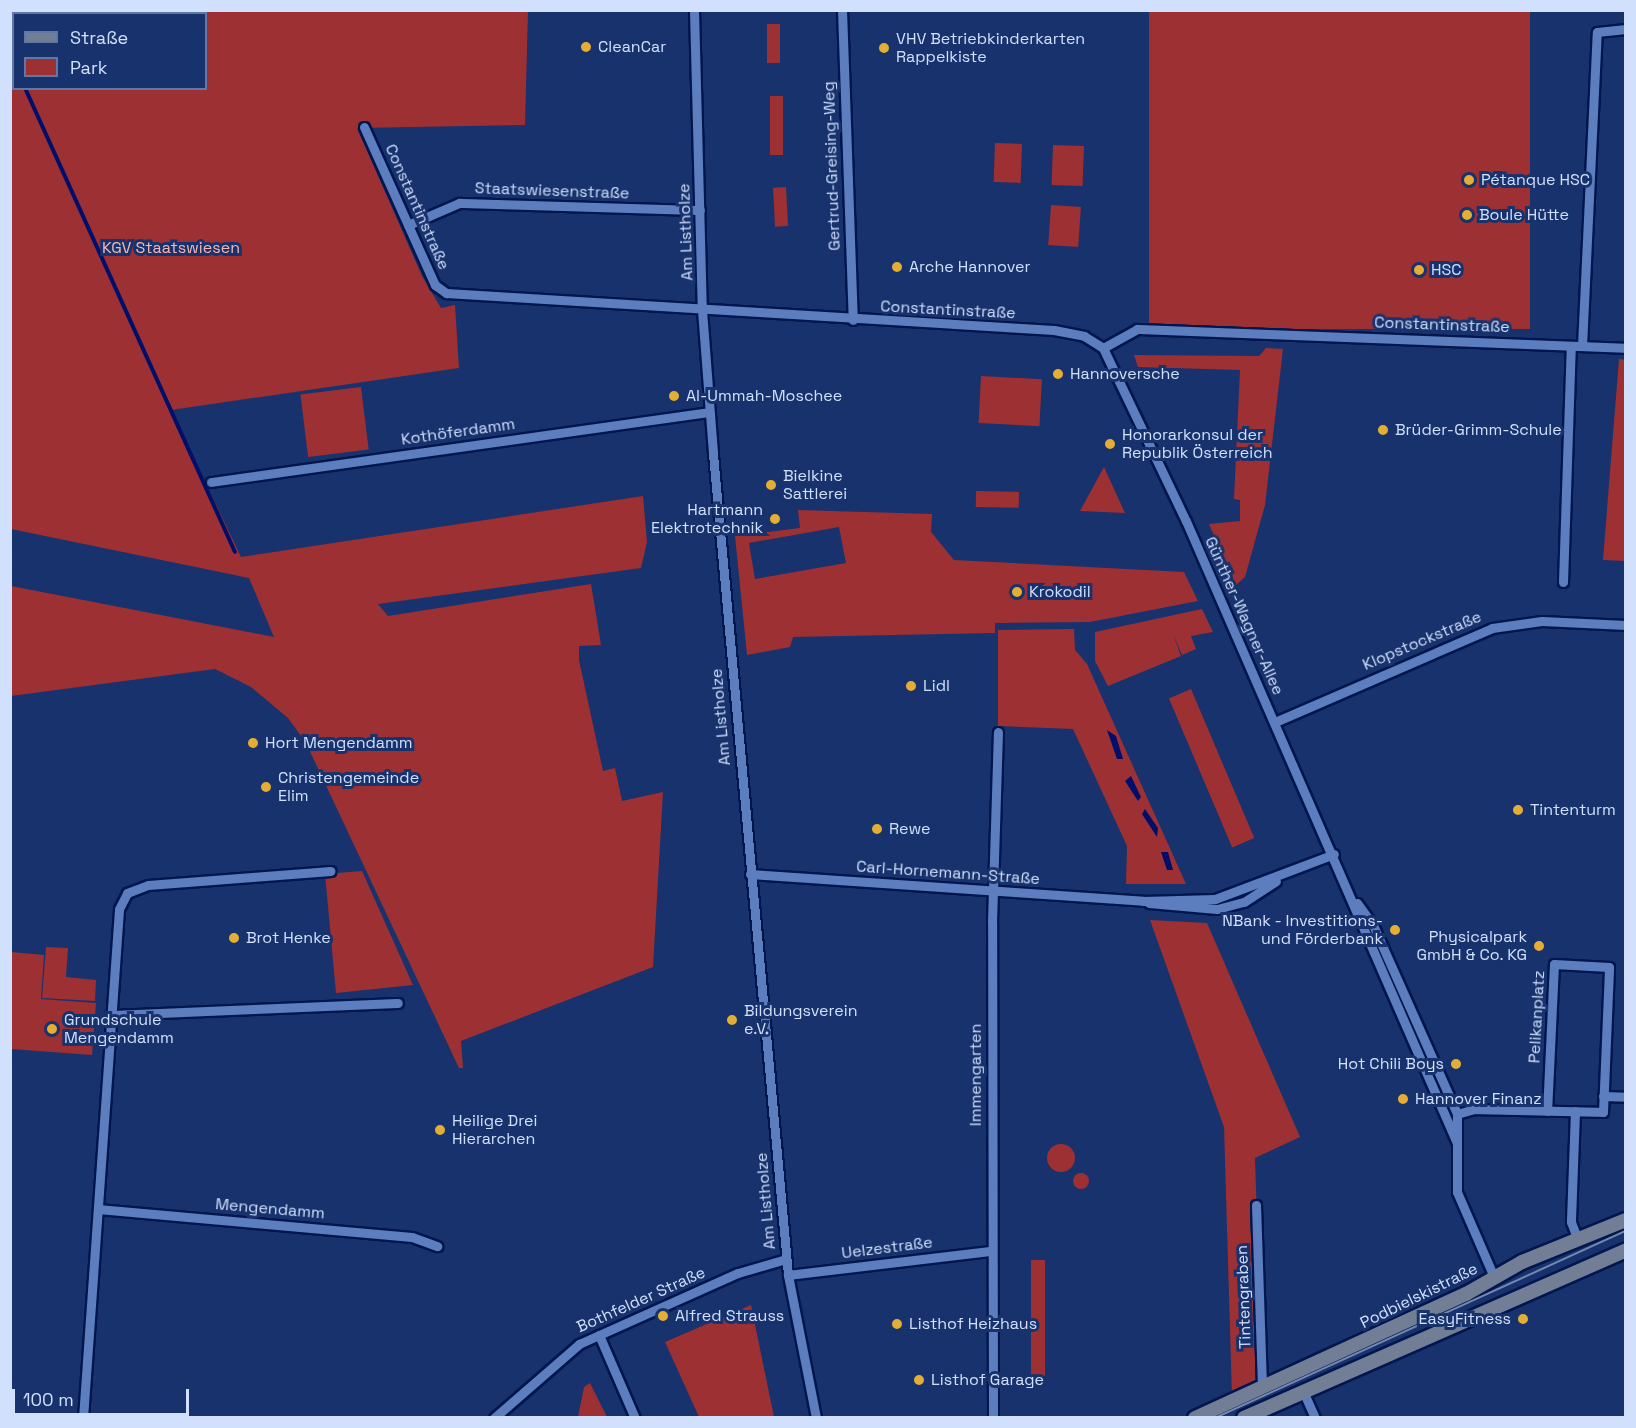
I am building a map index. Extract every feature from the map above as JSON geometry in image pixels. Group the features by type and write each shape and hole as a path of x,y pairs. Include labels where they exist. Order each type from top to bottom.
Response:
{"main road":[{"name":"Podbielskistraße","path":"1194,1418 1494,1277 1626,1220"},
{"path":"1244,1418 1626,1250"},
{"path":"1494,1277 1505,1302"}],"street":[{"name":"Am Listholze","path":"694,10 702,310 709,412 786,1259 816,1418"},
{"name":"Gertrud-Greising-Weg","path":"842,10 853,320"},
{"path":"1582,346 1597,32 1626,29"},
{"name":"Constantinstraße","path":"364,127 435,285 446,293 1069,332 1102,348 1137,329 1626,348"},
{"name":"Staatswiesenstraße","path":"408,225 459,203 700,210"},
{"path":"1563,582 1571,346"},
{"name":"Günther-Wagner-Allee","path":"1102,348 1119,374 1334,854 1354,899 1362,930 1457,1143"},
{"name":"Kothöferdamm","path":"211,482 709,412"},
{"name":"Klopstockstraße","path":"1275,722 1492,628 1542,621 1626,625"},
{"name":"Immengarten","path":"993,1418 990,1251 993,891 998,732"},
{"name":"Carl-Hornemann-Straße","path":"750,874 1143,901 1166,908 1217,909 1244,902 1276,881 1334,854"},
{"path":"83,1418 119,909 127,894 148,885 330,871"},
{"name":"Günther-Wagner-Allee","path":"1354,899 1373,925 1457,1114 1457,1192 1494,1277"},
{"name":"Pelikanplatz","path":"1547,1111 1554,964 1609,966 1604,1096"},
{"path":"111,1015 398,1003"},
{"path":"1457,1114 1475,1109 1603,1112 1604,1096 1626,1097"},
{"path":"1575,1111 1571,1222 1578,1240"},
{"name":"Tintengraben","path":"1256,1205 1262,1388"},
{"name":"Mengendamm","path":"98,1209 412,1237 436,1246"},
{"name":"Uelzestraße","path":"788,1275 990,1251"},
{"name":"Bothfelder Straße","path":"494,1418 554,1361 599,1335 738,1273 786,1259"},
{"path":"599,1335 635,1418"},
{"path":"1303,1392 1315,1418"}],"green space":[{"name":"KGV Staatswiesen","path":"11,11 528,11 525,125 357,128 422,276 441,308 455,305 459,368 171,410 241,557 643,496 647,542 641,568 378,604 388,616 591,584 601,645 579,646 579,660 603,771 615,768 622,801 663,792 653,967 461,1041 463,1068 459,1068 306,743 288,718 251,687 215,669 11,696 11,586 274,637 249,578 11,529"},
{"path":"1149,11 1530,11 1530,329 1149,329"},
{"path":"767,24 780,24 780,63 767,63"},
{"path":"770,96 783,96 783,155 770,155"},
{"path":"995,143 1022,144 1021,183 994,182"},
{"path":"1053,145 1084,146 1083,186 1052,185"},
{"path":"786,187 788,226 775,227 773,188"},
{"path":"1051,205 1081,207 1078,247 1048,245"},
{"path":"1266,348 1283,349 1265,505 1245,577 1236,585 1209,524 1240,521 1240,500 1234,499 1240,370 1138,367 1134,355 1259,356"},
{"path":"1619,359 1626,360 1625,561 1603,560"},
{"path":"981,376 1042,379 1039,426 979,423"},
{"path":"361,387 369,450 308,457 300,394"},
{"path":"1104,467 1125,513 1080,511"},
{"path":"976,491 1019,492 1019,508 976,507"},
{"path":"798,510 932,514 931,532 954,560 1184,572 1198,601 1090,622 995,623 995,633 793,637 790,647 747,655 735,536 800,528","holes":["839,527 846,563 755,579 749,543"]},
{"path":"1202,609 1213,632 1191,636 1196,649 1182,655 1173,634 1181,656 1108,686 1095,661 1095,632"},
{"path":"1074,629 1075,650 1087,664 1186,884 1126,884 1127,846 1073,729 998,726 998,630"},
{"path":"1191,689 1254,838 1232,847 1169,698"},
{"path":"362,871 413,985 336,993 325,874"},
{"path":"1150,920 1207,923 1300,1137 1255,1158 1262,1379 1232,1397 1224,1127"},
{"path":"46,947 68,948 66,977 96,980 95,1001 42,998"},
{"path":"11,952 44,955 41,999 96,1003 92,1055 11,1049"},
{"path":"1061,1144 1071,1148 1075,1158 1071,1168 1061,1172 1051,1168 1047,1158 1051,1148"},
{"path":"1078,1173 1084,1173 1089,1181 1087,1187 1078,1189 1073,1184 1073,1178"},
{"path":"1031,1260 1045,1260 1045,1376 1031,1376"},
{"path":"751,1305 774,1417 699,1417 665,1342"},
{"path":"590,1383 607,1417 578,1417 584,1387"}],"shaded area":[{"path":"1107,730 1116,736 1123,759 1117,759"},
{"path":"1131,776 1141,797 1138,801 1125,781"},
{"path":"1145,809 1158,828 1157,837 1142,814"},
{"path":"1161,852 1168,852 1173,870 1167,870"}],"waterway":[{"path":"10,56 12,60"},
{"path":"26,90 235,552"}],"tram line":[{"path":"1215,1418 1626,1231"}],"place":[{"name":"CleanCar","path":"586,47"},
{"name":"VHV Betriebkinderkarten Rappelkiste","path":"884,48"},
{"name":"Pétanque HSC","path":"1469,180"},
{"name":"Boule Hütte","path":"1467,215"},
{"name":"Arche Hannover","path":"897,267"},
{"name":"HSC","path":"1419,270"},
{"name":"Hannoversche","path":"1058,374"},
{"name":"Al-Ummah-Moschee","path":"674,396"},
{"name":"Brüder-Grimm-Schule","path":"1383,430"},
{"name":"Honorarkonsul der Republik Österreich","path":"1110,444"},
{"name":"Bielkine Sattlerei","path":"771,485"},
{"name":"Hartmann Elektrotechnik","path":"775,519"},
{"name":"Krokodil","path":"1017,592"},
{"name":"Lidl","path":"911,686"},
{"name":"Hort Mengendamm","path":"253,743"},
{"name":"Christengemeinde Elim","path":"266,787"},
{"name":"Tintenturm","path":"1518,810"},
{"name":"Rewe","path":"877,829"},
{"name":"NBank - Investitions- und Förderbank","path":"1395,930"},
{"name":"Brot Henke","path":"234,938"},
{"name":"Physicalpark GmbH & Co. KG","path":"1539,946"},
{"name":"Bildungsverein e.V.","path":"732,1020"},
{"name":"Grundschule Mengendamm","path":"52,1029"},
{"name":"Hot Chili Boys","path":"1456,1064"},
{"name":"Hannover Finanz","path":"1403,1099"},
{"name":"Heilige Drei Hierarchen","path":"440,1130"},
{"name":"Alfred Strauss","path":"663,1316"},
{"name":"EasyFitness","path":"1523,1319"},
{"name":"Listhof Heizhaus","path":"897,1324"},
{"name":"Listhof Garage","path":"919,1380"}]}
